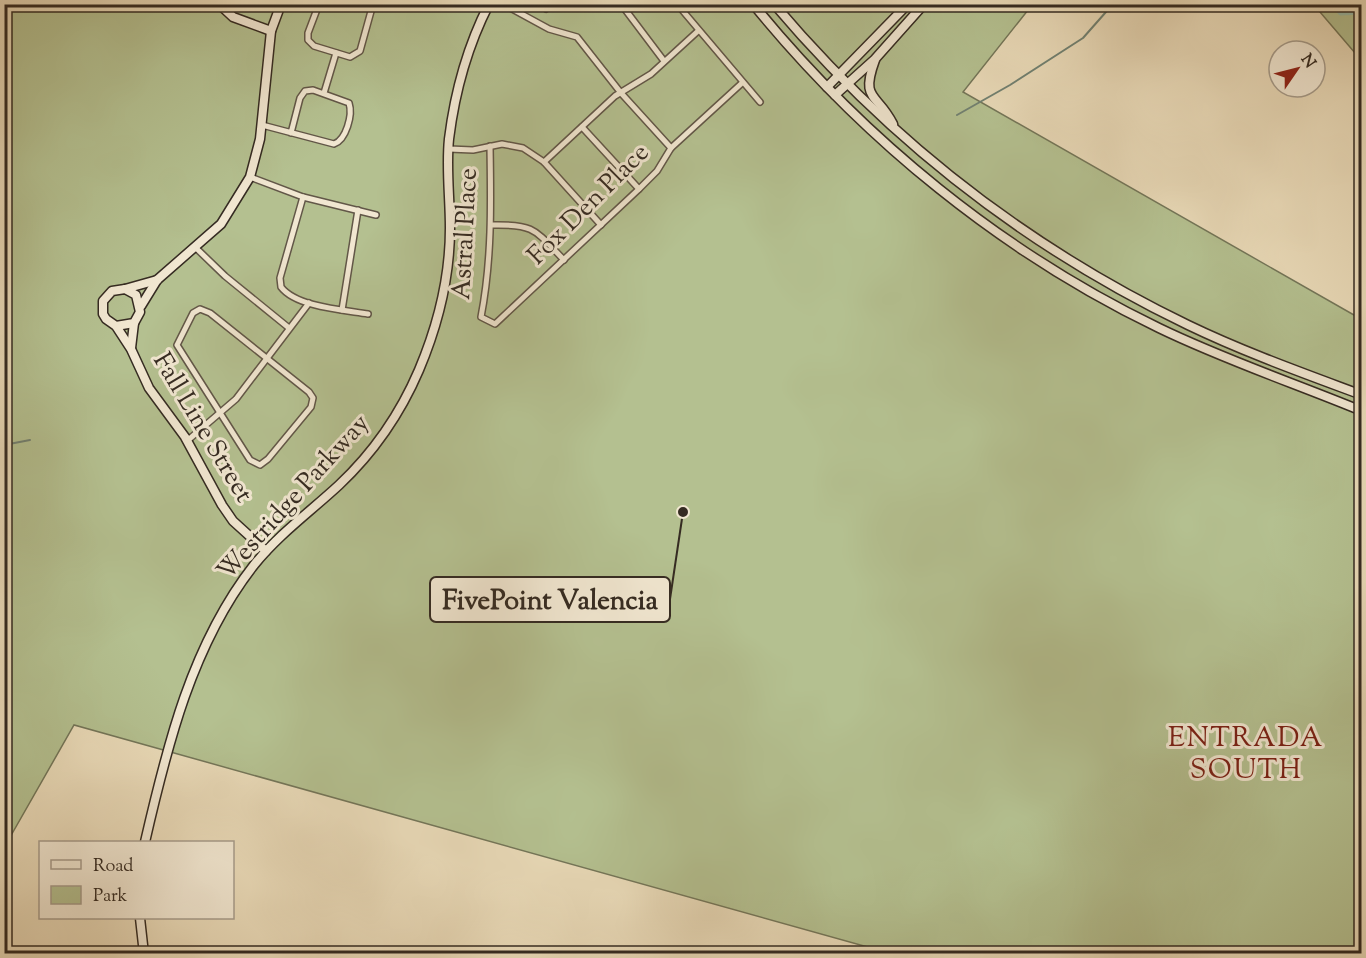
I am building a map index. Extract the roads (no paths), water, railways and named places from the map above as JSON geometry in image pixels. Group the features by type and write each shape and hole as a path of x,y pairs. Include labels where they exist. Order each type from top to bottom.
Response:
{"street":[{"path":"131,349 134,323 141,306 158,280 196,248 226,217 250,177 262,125 271,31 281,4"},
{"path":"319,4 308,33 308,40 314,46 350,57 358,54 372,4"},
{"name":"Westridge Parkway","path":"146,841 166,762 200,656 232,595 266,551 361,461 394,416 420,369 435,326 447,270 450,227 449,149 461,72 472,38 489,4"},
{"path":"503,4 549,29 577,37 621,93 671,148"},
{"path":"621,4 664,61"},
{"path":"677,4 760,102"},
{"path":"753,4 827,87 877,136 931,182 1013,242 1075,282 1133,315 1197,346 1362,411"},
{"path":"774,4 839,76 961,187 1089,273 1190,326 1252,354 1362,395"},
{"path":"827,87 908,4"},
{"path":"835,95 875,59 924,4"},
{"path":"222,6 243,22 271,31"},
{"path":"544,162 621,93 640,82 698,31"},
{"path":"324,93 336,53"},
{"path":"875,59 868,85 871,95 887,111 896,129"},
{"name":"Fox Den Place","path":"488,321 495,324 564,260 651,177 671,148 742,83"},
{"path":"262,125 291,133 334,144 342,139 350,106 345,100 309,89 302,94 291,133"},
{"path":"582,127 639,189"},
{"path":"449,149 473,150 490,146 513,145 524,148 544,162 601,225"},
{"name":"Astral Place","path":"488,321 481,317 489,270 492,225 490,146"},
{"path":"250,177 303,197 376,215"},
{"path":"303,197 280,278 281,287 289,294 309,303 368,314"},
{"path":"342,310 358,210"},
{"path":"492,225 526,225 535,230 564,260"},
{"path":"196,248 225,276 289,328"},
{"path":"134,323 116,326 103,314 103,301 112,291 158,280"},
{"path":"124,289 136,295 141,306"},
{"path":"187,441 236,399 309,303"},
{"path":"200,309 210,313 313,398 311,407 268,459 260,465 250,460 221,414 177,345 192,313 200,309"},
{"name":"Fall Line Street","path":"116,326 131,349 149,388 187,441 222,505 233,521 266,551"},
{"path":"140,919 144,954"}],"waterway":[{"path":"957,115 1010,85 1083,38 1113,4"},
{"path":"1334,4 1341,12 1362,11"},
{"path":"4,445 30,440"}],"place":[{"name":"FivePoint Valencia","path":"683,512"}],"district":[{"name":"ENTRADA SOUTH","path":"1246,755"}]}
